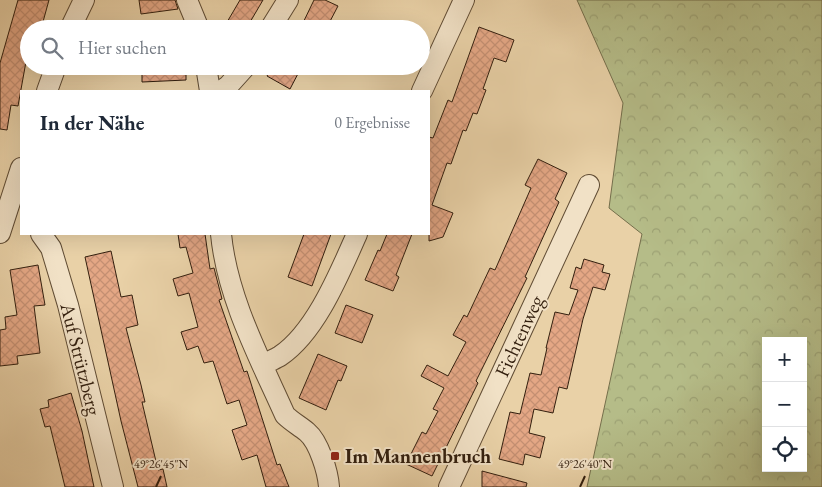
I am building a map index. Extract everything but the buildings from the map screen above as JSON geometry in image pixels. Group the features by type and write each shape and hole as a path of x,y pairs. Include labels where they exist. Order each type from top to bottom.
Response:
{"street":[{"path":"74,20 84,0"},
{"path":"187,0 195,20"},
{"path":"276,20 288,0"},
{"path":"430,74 464,0"},
{"path":"47,90 53,75"},
{"path":"207,75 210,90"},
{"path":"222,90 238,75"},
{"path":"422,90 429,75"},
{"path":"0,233 15,212 20,175"},
{"name":"Fichtenweg","path":"450,487 589,185"},
{"name":"Auf Strützberg","path":"42,235 51,248 68,305 113,487"},
{"path":"221,235 235,294 263,365 285,415 290,421 308,433 313,441 326,469 329,487"},
{"path":"263,365 280,356 300,338 320,310 357,235"}],"green space":[{"path":"577,0 822,0 822,487 587,487 642,234 609,208 623,103"}],"place":[{"name":"Im Mannenbruch","path":"335,456"}]}
